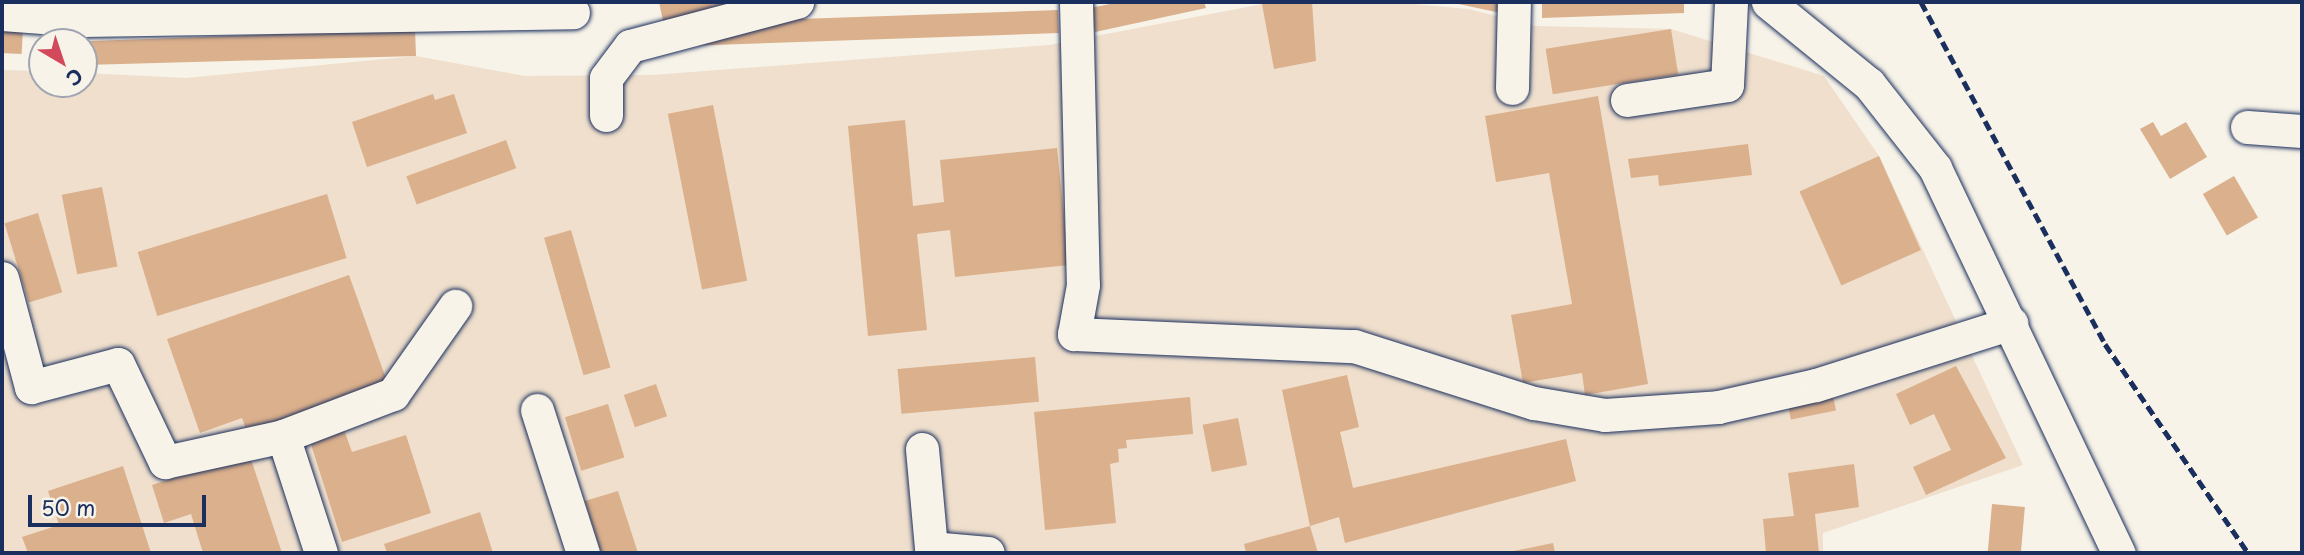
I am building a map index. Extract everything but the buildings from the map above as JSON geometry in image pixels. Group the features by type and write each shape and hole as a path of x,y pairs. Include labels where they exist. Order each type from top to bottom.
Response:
{"street":[{"path":"606,115 606,78 630,46 797,2"},
{"path":"1076,2 1083,285 1074,334 1354,345 1534,403 1605,415 1718,407 1792,390 2011,323"},
{"path":"1512,88 1514,2"},
{"path":"1627,100 1727,85 1731,2"},
{"path":"1768,2 1869,85 1935,168 2119,553"},
{"path":"2,14 89,11 573,12"},
{"path":"2247,127 2302,131"},
{"path":"2,278 31,387 118,364 165,463 284,436 393,394 455,306"},
{"path":"537,410 583,553"},
{"path":"284,436 321,553"},
{"path":"922,449 931,548 988,553"}],"shaded area":[{"path":"1273,2 1391,2 1468,9 1536,26 1671,29 1824,76 1879,156 2023,465 1823,533 1823,553 2,553 2,70 28,71 28,98 98,98 98,74 186,78 416,56 525,76 652,75 1049,45"}],"railway":[{"path":"1921,2 2105,344 2248,553"}]}
